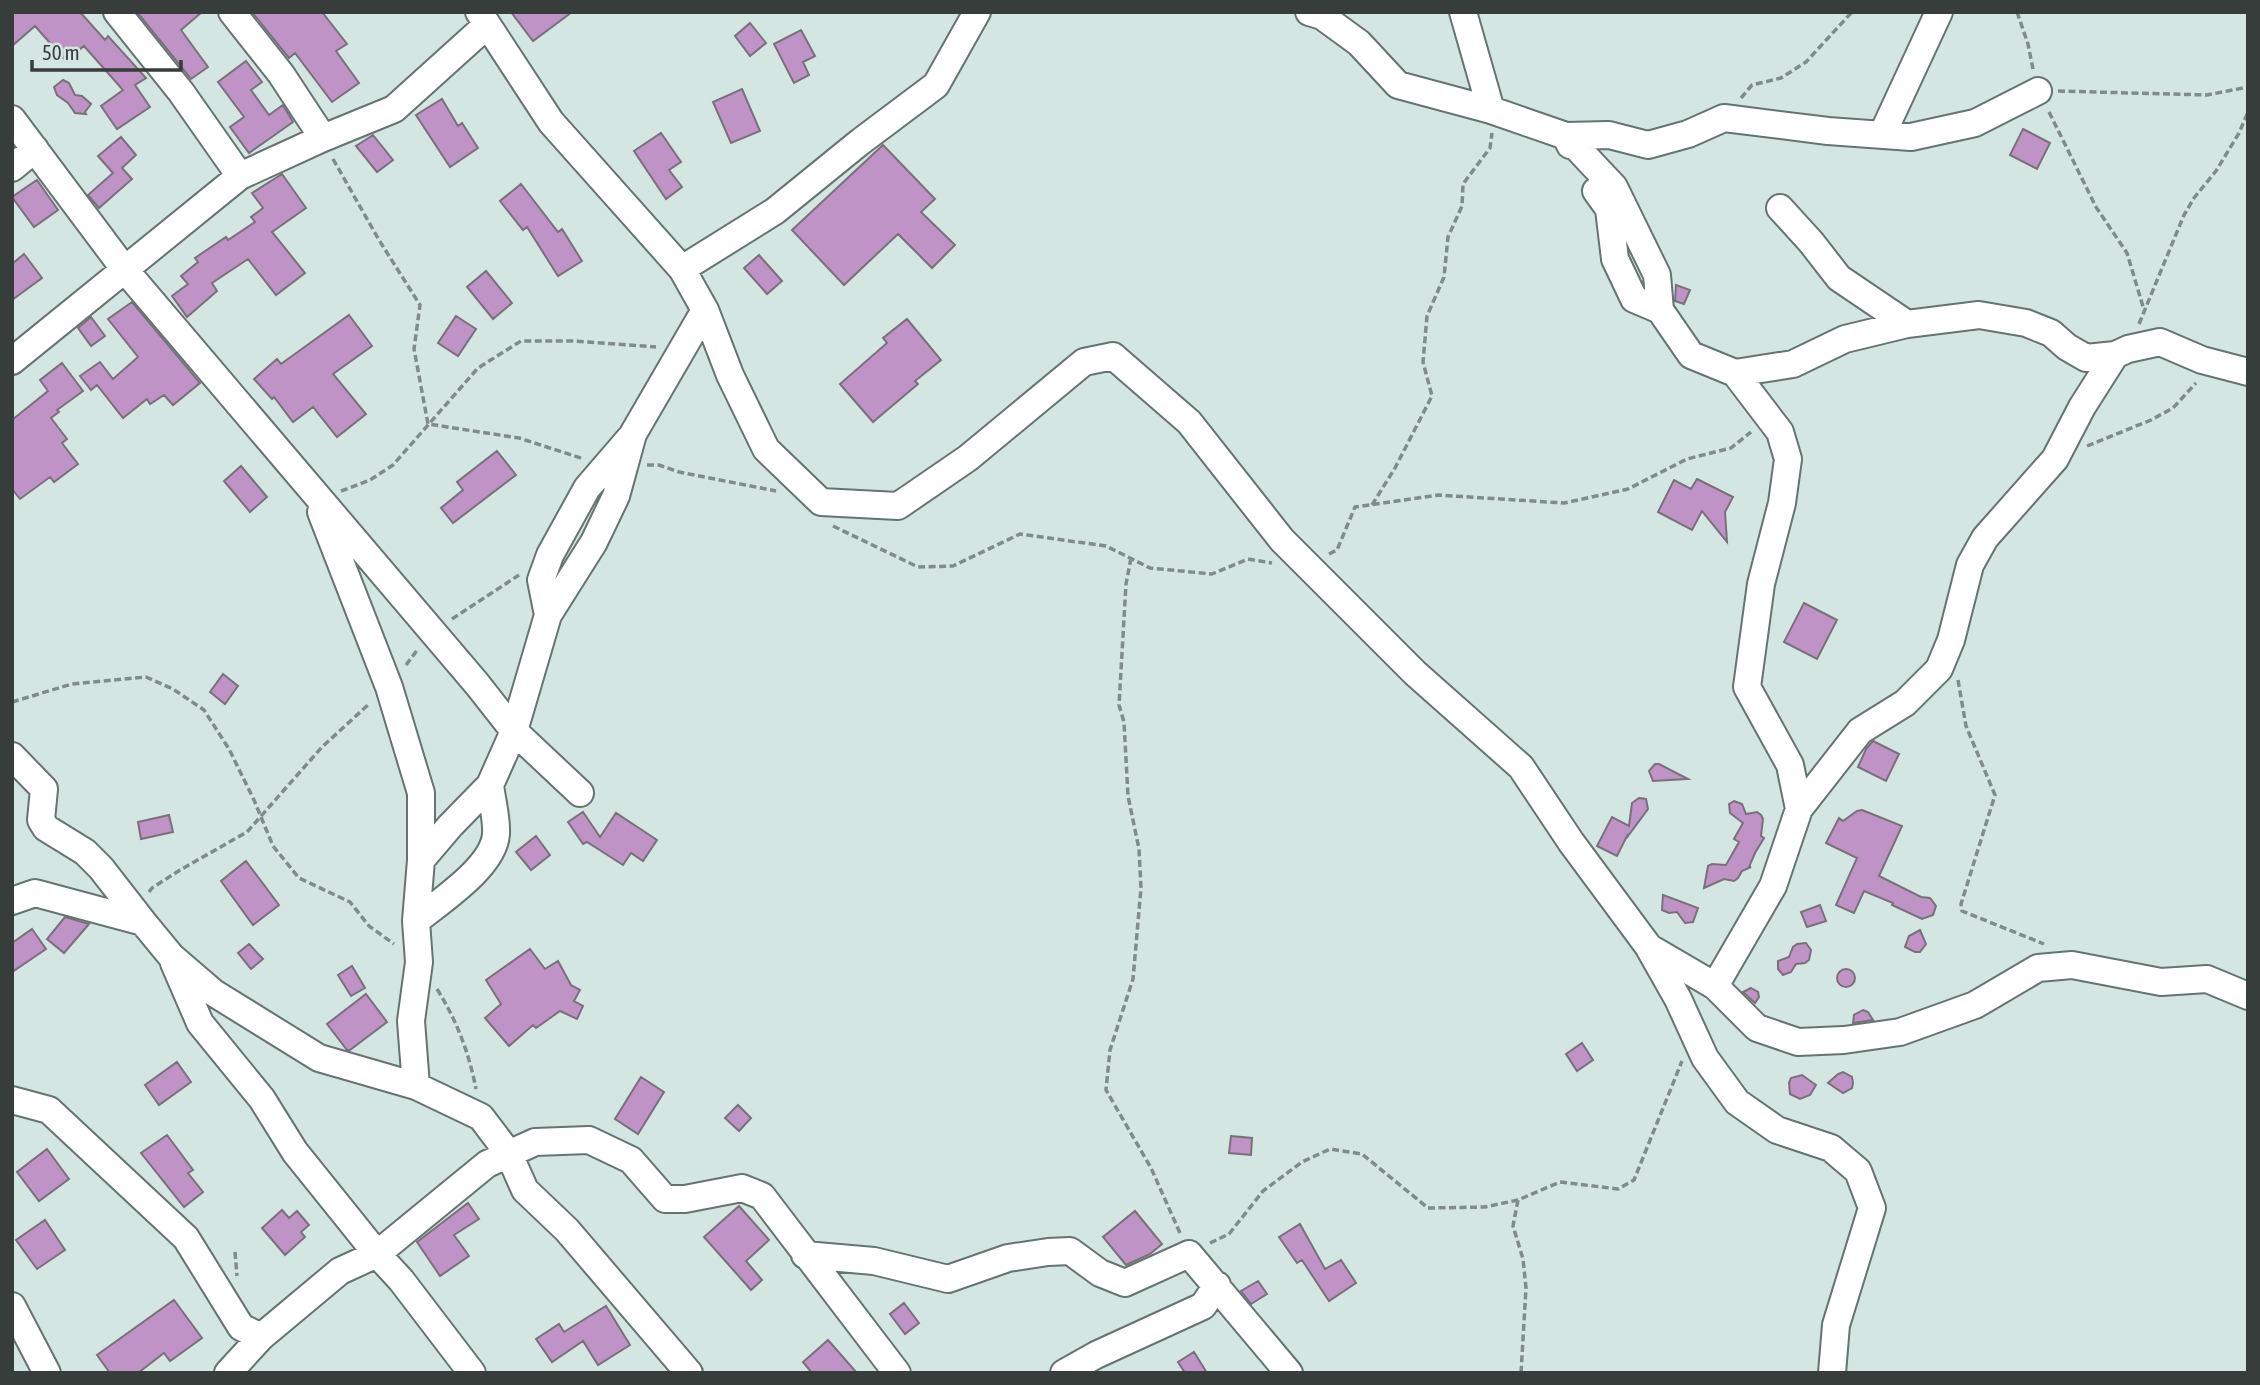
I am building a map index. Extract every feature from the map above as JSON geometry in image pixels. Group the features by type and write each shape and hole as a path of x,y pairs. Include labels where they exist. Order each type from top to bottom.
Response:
{"street":[{"path":"117,12 181,92 240,176"},
{"path":"232,12 281,74 323,138"},
{"path":"682,269 775,211 936,85 977,12"},
{"path":"1309,12 1322,16 1359,43 1398,85 1492,110 1566,136 1608,135 1648,145 1688,134 1724,118 1911,137 1975,123 2038,91"},
{"path":"1462,12 1492,110"},
{"path":"1882,135 1939,12"},
{"path":"12,361 240,176 394,109 483,19 551,122 682,269 705,310 730,375 765,449 821,502 898,506 968,458 1084,362 1113,356 1189,422 1282,540 1415,673 1521,767 1571,842 1647,946 1705,1058 1737,1102 1777,1129 1831,1148 1858,1171 1872,1208 1836,1325 1832,1373"},
{"path":"12,119 125,270 433,631 513,731 580,793"},
{"path":"1566,136 1614,187 1657,275 1660,310 1691,355 1735,373 1780,432 1788,459 1782,503 1761,584 1747,687 1790,765 1799,809"},
{"path":"1566,136 1586,178 1609,209 1615,259 1634,299 1660,310"},
{"path":"12,168 35,149"},
{"path":"1780,208 1839,278 1908,324"},
{"path":"1622,273 1637,232"},
{"path":"421,860 450,825 490,785 513,731 548,615 594,542 616,496 633,434 705,310"},
{"path":"1735,373 1793,364 1845,339 1908,324 1979,315 2026,323 2051,333 2086,358 2160,342 2202,360 2248,372"},
{"path":"1714,986 1773,886 1799,809 1860,731 1905,703 1939,669 1951,640 1970,565 1984,538 2055,459 2082,407 2121,352"},
{"path":"314,494 389,687 421,793 421,860 415,921 419,962 411,1021 416,1086"},
{"path":"12,756 44,789 41,820 46,828 85,852 102,868 171,957 214,993 319,1058 416,1086 481,1116 509,1154 525,1190 567,1230 689,1373"},
{"path":"415,921 455,890 485,861 496,836 490,785"},
{"path":"12,901 36,893 139,917"},
{"path":"1647,946 1714,986 1757,1028 1798,1042 1844,1040 1900,1032 1975,1005 2038,968 2071,965 2161,982 2207,979 2248,996"},
{"path":"171,957 200,1023 262,1099 295,1152 401,1280 472,1373"},
{"path":"12,1100 49,1110 186,1238 241,1327 261,1337"},
{"path":"241,1368 261,1337 340,1271 377,1254 487,1164 535,1142 589,1140 631,1160 665,1199 685,1199 742,1188 762,1196 897,1373"},
{"path":"805,1255 874,1261 948,1279 1008,1258 1070,1251 1100,1273 1125,1283 1189,1254 1289,1373"},
{"path":"1064,1373 1096,1355 1203,1306 1217,1285"},
{"path":"12,1306 47,1373"}],"path":[{"path":"1724,118 1752,85 1781,78 1806,62 1853,12"},
{"path":"2017,12 2028,44 2038,91 2096,207 2127,253 2144,310"},
{"path":"2038,91 2207,95 2248,87"},
{"path":"1372,505 1395,468 1432,396 1423,362 1427,316 1444,277 1448,237 1462,206 1463,184 1490,148 1492,110"},
{"path":"2121,352 2144,310 2184,215 2222,162 2248,112"},
{"path":"314,494 341,491 370,480 393,465 478,368 522,341 573,341 682,349"},
{"path":"2055,459 2151,420 2173,408 2214,363"},
{"path":"1130,558 1119,705 1124,722 1128,796 1139,849 1141,888 1133,979 1111,1050 1106,1090 1151,1168 1189,1254 1229,1234 1263,1191 1302,1162 1330,1149 1362,1154 1427,1208 1485,1208 1518,1200 1560,1182 1618,1189 1634,1180 1694,1033"},
{"path":"139,917 152,888 247,832 260,814 322,747 389,687 433,631 521,574"},
{"path":"1951,640 1966,726 1995,795 1961,904 1962,911 2054,949 2071,965"},
{"path":"12,702 72,684 146,677 173,689 204,710 229,749 273,846 299,878 351,902 369,926 419,962 454,1016 471,1063 481,1116"},
{"path":"1518,1200 1513,1226 1523,1259 1526,1288 1521,1373"}],"building":[{"path":"12,12 80,12 105,40 108,36 146,78 135,85 150,107 117,129 101,106 123,90 84,46 66,61 35,26 12,46"},
{"path":"137,12 202,12 181,30 208,67 191,79"},
{"path":"252,12 322,12 347,44 336,51 359,83 332,102 295,53 289,58"},
{"path":"511,12 572,12 533,41"},
{"path":"750,23 766,43 750,56 735,36"},
{"path":"801,30 815,56 803,62 809,75 794,83 774,44"},
{"path":"246,61 262,82 251,90 269,115 283,105 293,122 249,153 230,127 244,117 218,82"},
{"path":"63,80 69,83 75,95 82,96 91,104 86,114 75,113 68,103 57,95 54,87"},
{"path":"742,89 760,131 731,143 713,102"},
{"path":"442,99 458,126 462,123 478,148 450,167 416,115"},
{"path":"2023,129 2050,143 2037,169 2010,155"},
{"path":"661,133 681,162 669,170 682,187 666,199 634,151"},
{"path":"373,135 393,160 377,172 356,146"},
{"path":"121,137 136,155 122,168 132,179 99,208 88,195 113,173 98,156"},
{"path":"883,145 935,199 921,212 955,245 932,268 898,234 844,285 792,230"},
{"path":"282,174 306,208 272,232 305,273 276,295 248,259 212,283 217,291 187,317 172,296 188,284 181,276 198,262 195,258 255,222 251,217 263,208 252,193"},
{"path":"37,180 58,210 34,227 12,197"},
{"path":"521,184 558,232 562,229 582,261 558,276 527,227 523,230 500,201"},
{"path":"24,254 42,278 12,300 12,264"},
{"path":"759,255 782,281 767,294 744,268"},
{"path":"486,271 512,303 493,319 467,287"},
{"path":"1676,285 1690,290 1684,304 1675,301"},
{"path":"132,302 200,383 173,405 164,395 150,404 147,399 123,418 97,385 91,390 80,376 100,362 113,379 138,357 108,319"},
{"path":"349,315 372,346 333,374 366,414 337,437 313,407 293,422 274,397 272,399 254,379 277,359 281,364"},
{"path":"456,316 476,329 458,356 438,343"},
{"path":"91,317 105,336 91,346 78,328"},
{"path":"907,319 941,360 915,381 918,384 873,422 840,384 887,343 883,338"},
{"path":"62,363 83,391 57,410 59,412 51,418 67,439 62,443 78,464 54,482 50,477 20,499 12,489 12,420 48,391 40,380"},
{"path":"497,451 516,475 453,523 441,508 463,490 457,482"},
{"path":"241,466 267,497 250,512 224,481"},
{"path":"1697,479 1733,497 1725,512 1727,542 1702,511 1692,530 1658,512 1674,480 1691,489"},
{"path":"1804,603 1837,620 1817,659 1784,642"},
{"path":"223,674 238,686 225,704 210,692"},
{"path":"1873,741 1899,754 1886,781 1858,767"},
{"path":"1655,764 1688,779 1653,781 1649,771"},
{"path":"1639,798 1646,799 1648,809 1628,834 1617,856 1597,846 1612,817 1629,826 1632,803"},
{"path":"1734,801 1742,804 1746,814 1757,812 1761,815 1761,836 1764,838 1751,867 1742,871 1738,878 1734,881 1724,879 1704,888 1708,866 1726,865 1739,842 1734,839 1743,823 1730,813 1729,804"},
{"path":"1862,810 1902,826 1879,876 1921,897 1930,898 1936,906 1933,915 1922,919 1864,891 1854,913 1836,905 1857,858 1826,843 1839,818 1843,821"},
{"path":"583,812 600,837 616,813 657,840 643,861 631,853 623,865 587,842 583,844 568,822"},
{"path":"169,815 173,832 141,839 138,822"},
{"path":"536,836 550,855 531,870 516,852"},
{"path":"246,861 279,905 253,925 221,881"},
{"path":"1663,895 1698,908 1693,922 1685,923 1677,912 1662,910"},
{"path":"1820,905 1826,921 1807,927 1801,912"},
{"path":"65,917 89,924 64,953 47,939"},
{"path":"32,929 46,949 12,972 12,943"},
{"path":"1920,930 1926,944 1920,952 1905,947 1909,936"},
{"path":"1806,943 1811,950 1809,960 1796,964 1791,972 1783,975 1778,969 1778,961 1789,957 1797,944"},
{"path":"249,944 263,959 251,969 238,953"},
{"path":"530,949 545,969 558,961 571,985 580,990 574,1001 583,1006 577,1019 560,1011 536,1028 533,1025 509,1046 485,1018 501,1004 486,980"},
{"path":"352,966 365,988 351,996 338,975"},
{"path":"1846,969 1852,972 1855,978 1852,984 1846,987 1840,984 1837,978 1840,972"},
{"path":"1751,988 1758,992 1759,997 1755,1003 1743,992"},
{"path":"366,994 387,1022 347,1050 327,1024"},
{"path":"1863,1010 1868,1012 1873,1020 1853,1023 1854,1015"},
{"path":"1582,1043 1593,1060 1577,1071 1566,1054"},
{"path":"177,1062 191,1082 159,1105 145,1085"},
{"path":"1843,1072 1852,1077 1853,1083 1852,1088 1843,1093 1828,1083"},
{"path":"1802,1075 1816,1085 1810,1095 1800,1099 1790,1094 1789,1083 1791,1078"},
{"path":"641,1077 664,1092 638,1134 615,1119"},
{"path":"738,1105 751,1118 739,1131 725,1118"},
{"path":"167,1135 193,1170 188,1173 203,1192 184,1207 141,1153"},
{"path":"1231,1136 1252,1138 1251,1155 1229,1153"},
{"path":"47,1149 69,1179 39,1201 17,1172"},
{"path":"468,1203 479,1219 454,1235 469,1256 440,1276 417,1242"},
{"path":"739,1206 769,1240 746,1261 762,1280 751,1290 704,1237"},
{"path":"282,1210 289,1218 297,1211 309,1225 301,1232 305,1237 285,1255 262,1228"},
{"path":"1135,1211 1162,1244 1150,1254 1126,1265 1103,1237"},
{"path":"45,1220 65,1250 37,1269 16,1240"},
{"path":"1300,1224 1325,1269 1341,1260 1356,1283 1329,1301 1302,1260 1297,1263 1279,1237"},
{"path":"1258,1281 1267,1294 1251,1304 1241,1291"},
{"path":"174,1300 202,1338 170,1361 164,1353 138,1373 110,1373 97,1355"},
{"path":"904,1303 919,1323 905,1334 890,1314"},
{"path":"606,1306 630,1345 598,1365 583,1341 552,1362 536,1339 559,1324 564,1332"},
{"path":"828,1340 857,1373 812,1373 803,1362"},
{"path":"1194,1352 1207,1373 1185,1373 1178,1362"}]}
